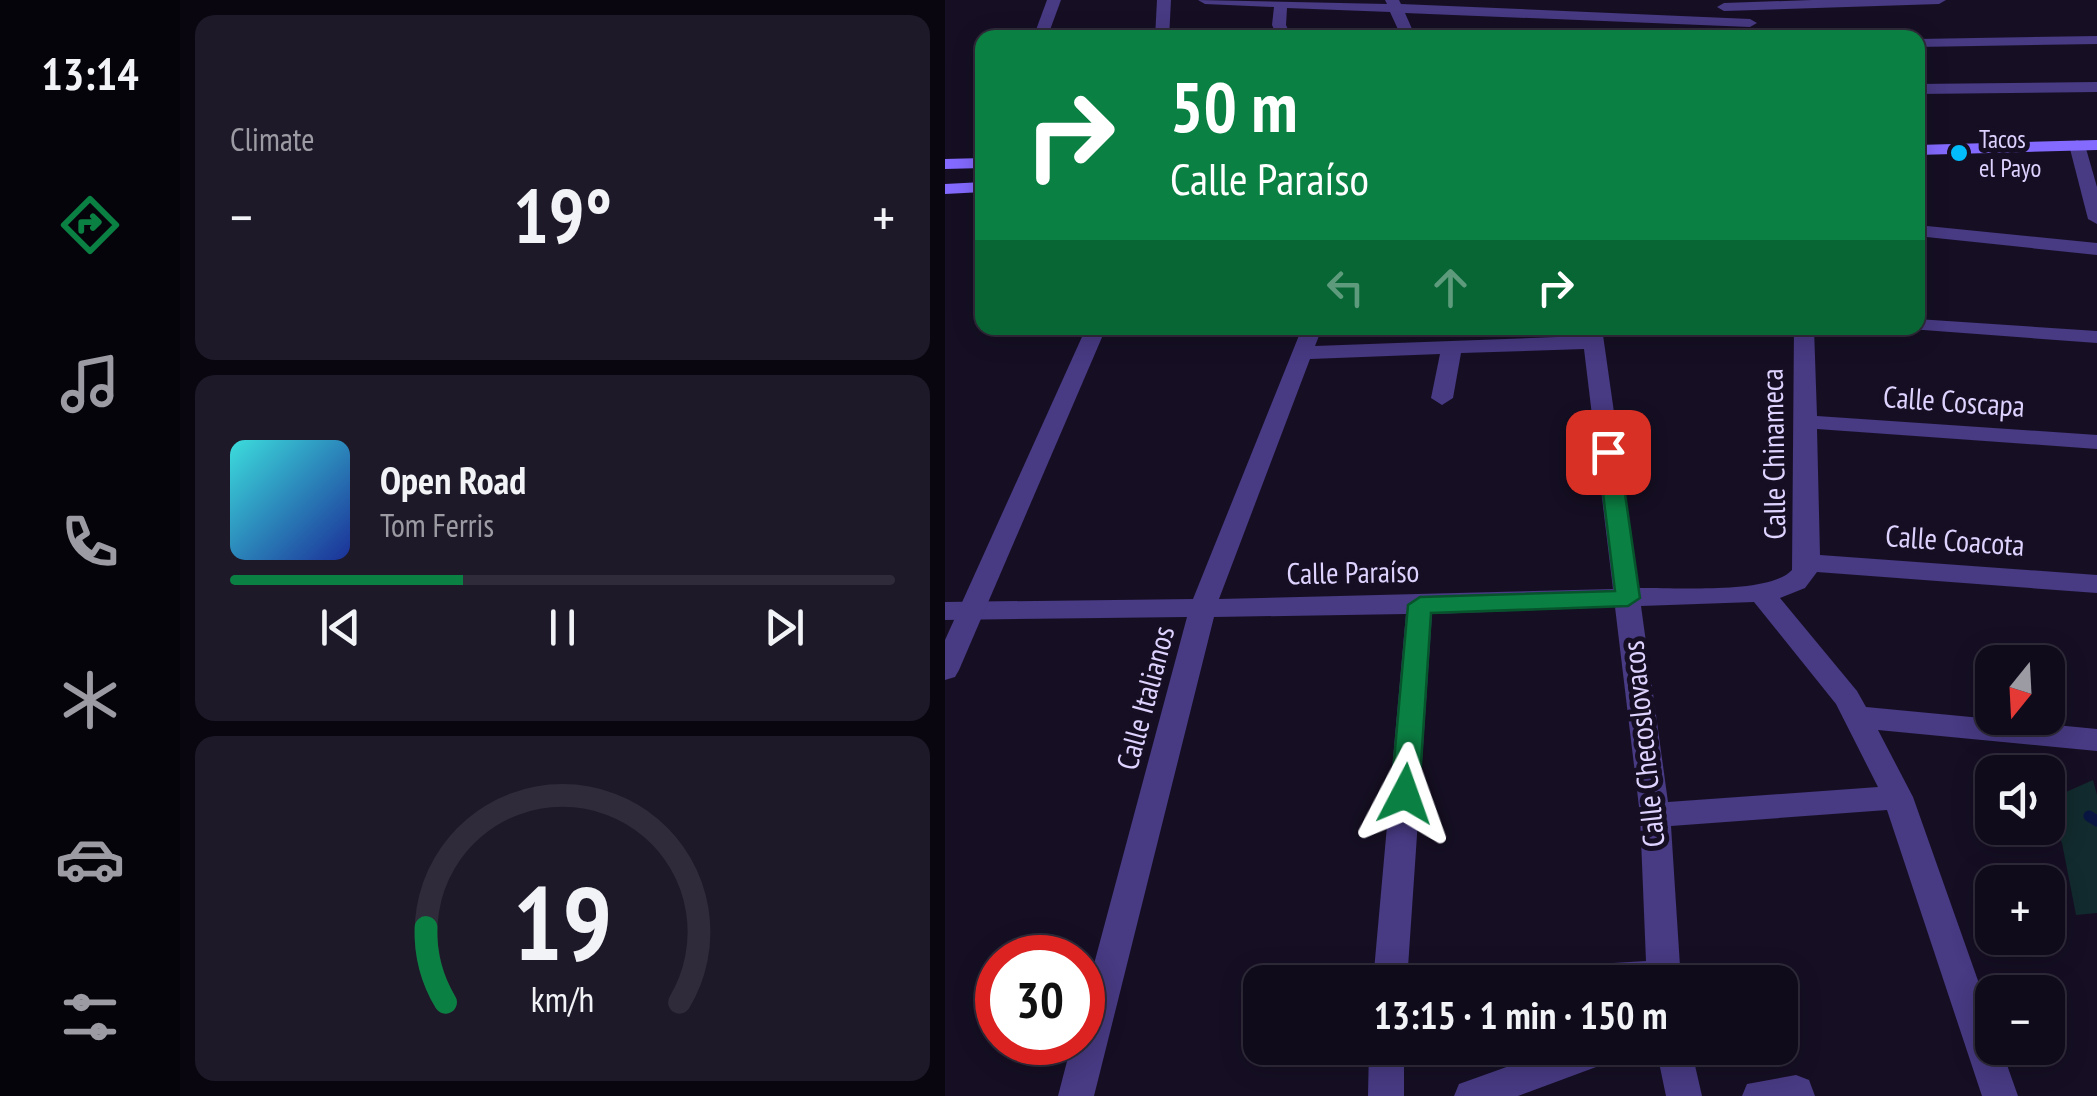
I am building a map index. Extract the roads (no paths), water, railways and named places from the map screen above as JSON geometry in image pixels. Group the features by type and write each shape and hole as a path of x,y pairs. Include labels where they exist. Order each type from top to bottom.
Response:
{"main road":[{"path":"1925,150 2097,145"},
{"path":"945,164 975,162"},
{"path":"945,189 975,187"}],"street":[{"path":"1044,30 1053,0"},
{"path":"1162,30 1164,0"},
{"path":"1205,0 1511,11 1939,0"},
{"path":"1416,0 1511,11"},
{"path":"1280,2 1282,30"},
{"path":"1393,4 1405,30"},
{"path":"1633,9 1755,27 1737,7"},
{"path":"1925,42 2097,40"},
{"path":"1925,89 2097,87"},
{"path":"2077,145 2097,219"},
{"path":"1925,231 2097,249"},
{"path":"1925,325 2097,337"},
{"path":"945,670 958,611 1093,335"},
{"path":"1308,340 1451,348 1592,335"},
{"name":"Calle Checoslovacos","path":"1592,335 1655,815 1662,965"},
{"name":"Calle Chinameca","path":"1761,593 1790,588 1805,575 1808,562 1804,335"},
{"name":"Calle Italianos","path":"1076,1096 1203,607 1308,340"},
{"path":"1441,398 1451,348"},
{"name":"Calle Coscapa","path":"1807,422 2097,442"},
{"name":"Calle Coacota","path":"1808,562 2097,584"},
{"path":"1761,593 1852,707 1898,798 2000,1096"},
{"name":"Calle Paraíso","path":"958,611 1420,605 1761,593"},
{"path":"1391,965 1420,605"},
{"path":"1852,707 2097,740"},
{"path":"1655,815 1898,798"},
{"path":"1386,1096 1387,1065"},
{"path":"1472,1096 1557,1065"},
{"path":"1678,1065 1684,1096"},
{"path":"1760,1096 1796,1094"}],"waterway":[{"path":"2089,816 2097,821"}],"place":[{"name":"Tacos el Payo","path":"1959,153"}]}
